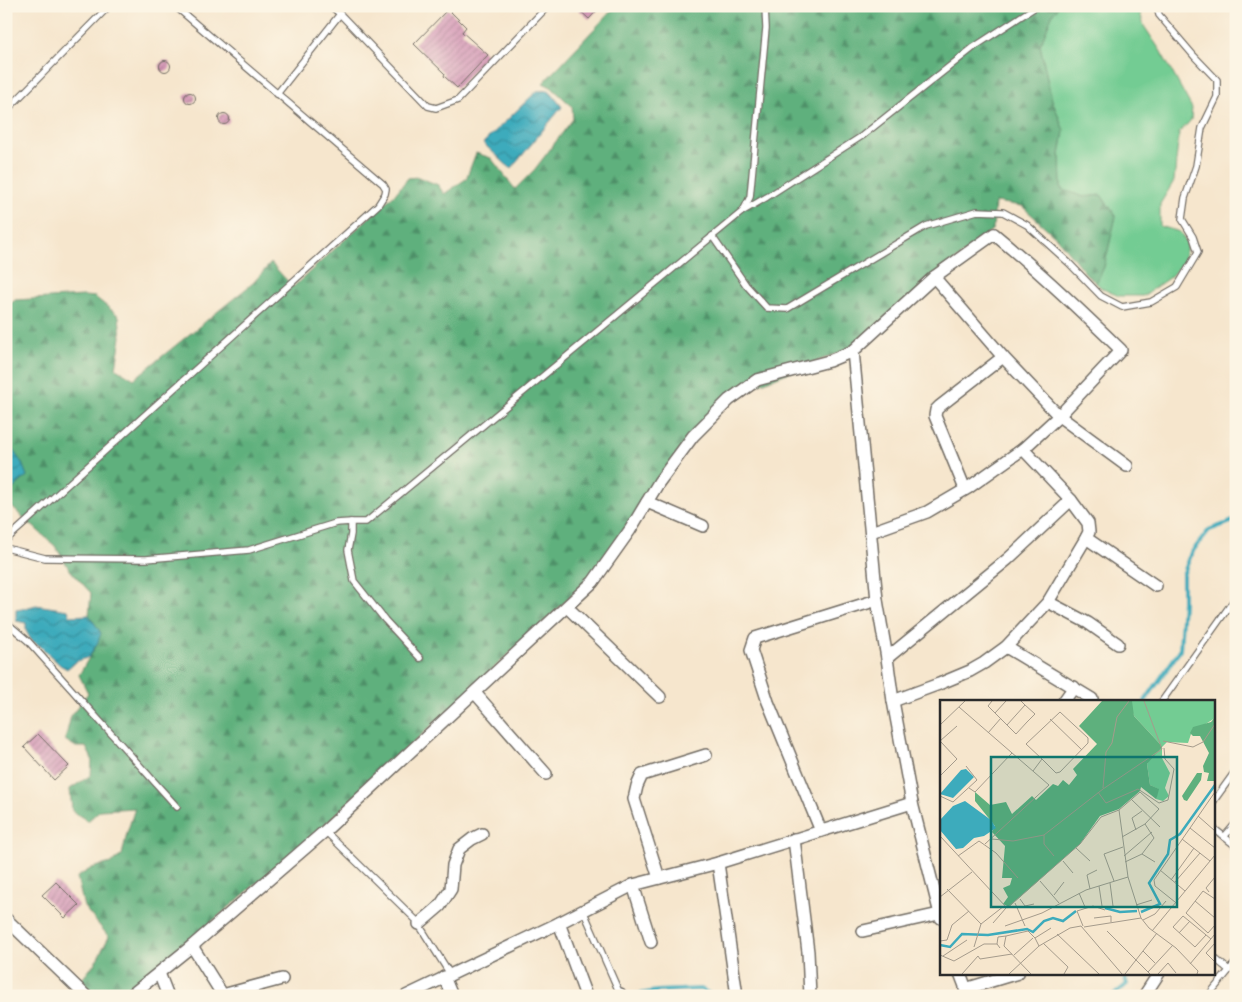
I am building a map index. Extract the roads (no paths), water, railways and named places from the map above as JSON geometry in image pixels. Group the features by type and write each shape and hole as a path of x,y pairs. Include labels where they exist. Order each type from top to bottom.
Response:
{"street":[{"path":"130,996 192,946 325,831 593,582 630,530 659,482 694,436 729,400 757,380 829,361 853,351 934,277 994,234 1082,312 1121,350 1059,416 1023,449 965,489 927,512 871,532"},
{"path":"934,277 1003,357 1059,416 1126,466"},
{"path":"853,351 877,600 912,804 940,916 863,931"},
{"path":"965,489 936,416 936,410 1003,357"},
{"path":"893,701 970,671 1006,647 1048,602 1086,538 1089,532 1088,523 1071,500 1023,449"},
{"path":"887,658 1008,559 1071,500"},
{"path":"647,502 703,526"},
{"path":"1086,538 1156,586"},
{"path":"821,831 768,702 751,650 754,638 877,600"},
{"path":"1048,602 1088,623 1118,644"},
{"path":"567,606 660,697"},
{"path":"1006,647 1092,699"},
{"path":"1065,700 1074,687"},
{"path":"475,692 546,774"},
{"path":"659,878 634,799 637,786 642,775 706,755"},
{"path":"412,995 633,885 718,863 912,804"},
{"path":"419,924 440,906 451,889 453,866 459,849 482,834"},
{"path":"794,839 808,952 810,996"},
{"path":"718,863 737,996"},
{"path":"633,885 651,942"},
{"path":"7,920 82,995"},
{"path":"560,923 586,996"},
{"path":"192,946 222,994 282,979"},
{"path":"159,973 168,996"},
{"path":"960,974 967,992 1015,974"},
{"path":"1144,996 1158,974"},
{"path":"447,976 452,996"}],"lane":[{"path":"6,111 109,6"},
{"path":"6,540 378,205 385,194 386,189 383,184 175,6"},
{"path":"330,6 340,14 428,106 436,108 458,100 548,6"},
{"path":"743,211 750,196 766,28 765,6"},
{"path":"6,548 45,558 146,559 249,550 336,523 366,522 743,211 862,136 974,46 1037,6"},
{"path":"712,236 746,284 767,308 787,309 926,226 977,211 1003,212 1027,225 1069,263 1101,296 1122,307 1151,302 1176,287 1198,252 1193,237 1182,219 1185,198 1196,166 1202,128 1217,97 1217,80 1159,15 1157,6"},
{"path":"277,94 340,14"},
{"path":"351,522 348,550 354,581 385,620 420,658"},
{"path":"1163,700 1236,597"},
{"path":"6,622 28,641 178,807"},
{"path":"1214,801 1236,770"},
{"path":"1224,837 1236,823"},
{"path":"1214,829 1236,846"},
{"path":"325,831 416,920 447,976"},
{"path":"583,910 620,995"},
{"path":"1214,958 1229,970"},
{"path":"1208,996 1236,962"}],"water":[{"path":"549,90 562,107 511,169 483,143 537,91"},
{"path":"6,440 22,463 27,476 6,495"},
{"path":"36,605 68,610 70,616 89,615 101,633 89,657 75,662 67,669 31,640 26,631 26,623 16,621 16,610"}],"waterway":[{"path":"1146,700 1180,650 1183,575 1192,552 1209,530 1236,520"},
{"path":"1113,996 1127,984 1123,974"},
{"path":"628,996 657,991 701,989 711,996"}]}
